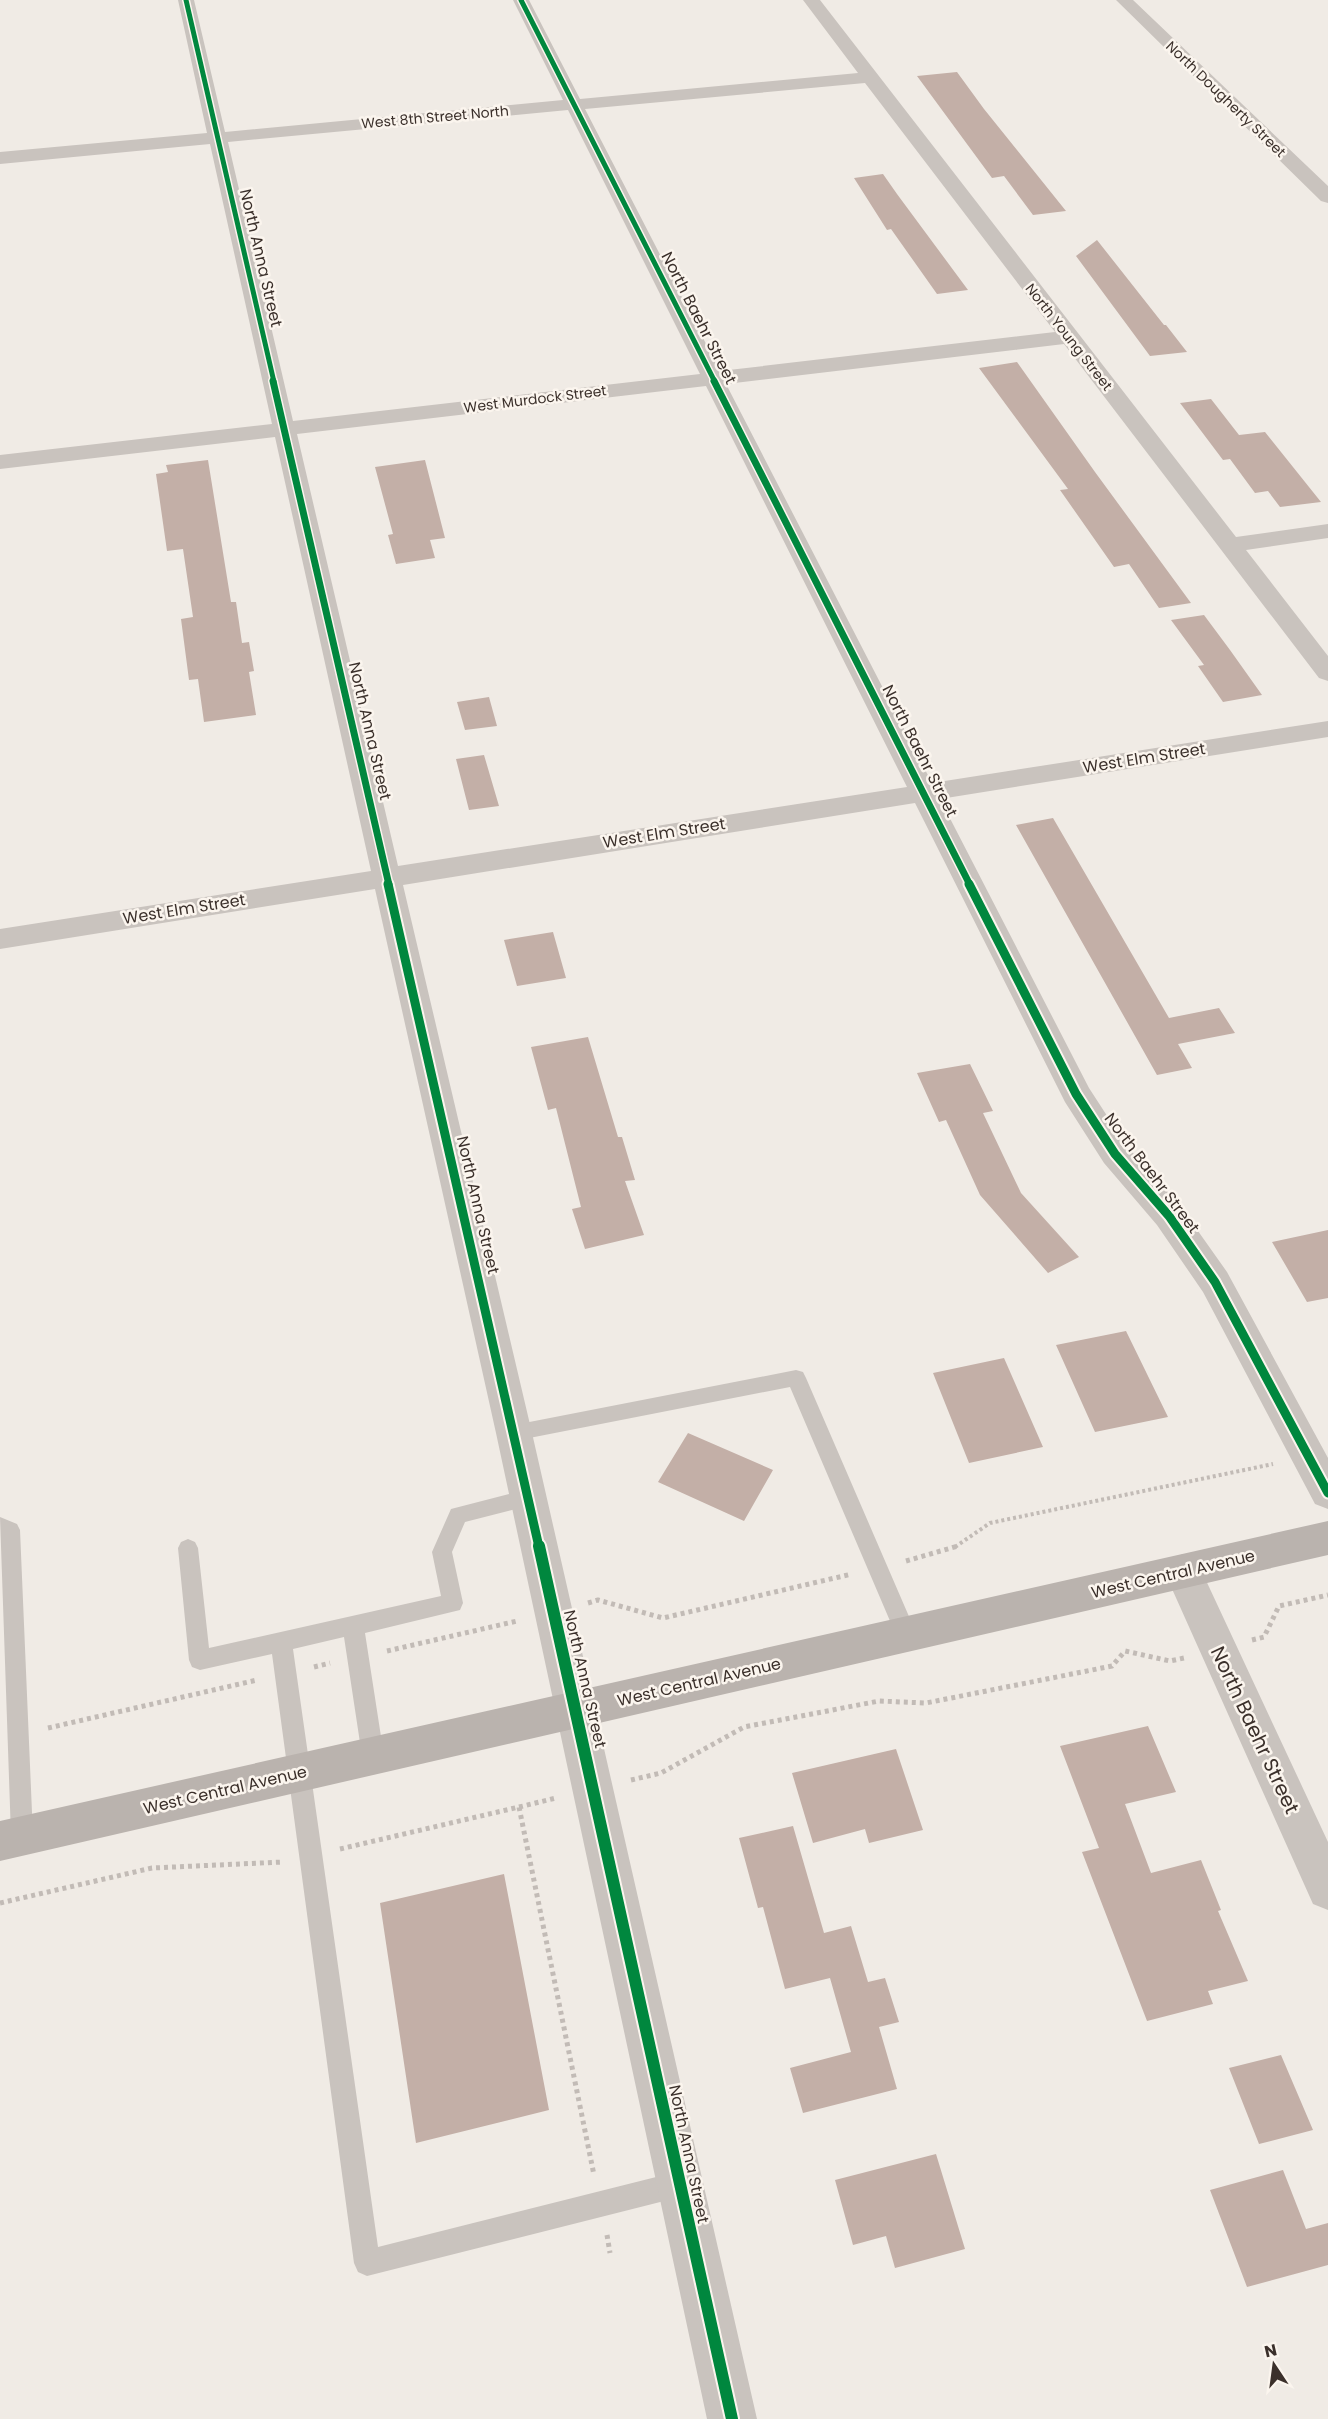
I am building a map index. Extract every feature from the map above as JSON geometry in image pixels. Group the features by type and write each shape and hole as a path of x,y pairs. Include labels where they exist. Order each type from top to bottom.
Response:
{"main road":[{"name":"West Central Avenue","path":"11,1839 1328,1539"}],"street":[{"name":"North Anna Street","path":"186,0 577,1710 732,2419"},
{"name":"North Baehr Street","path":"521,0 1076,1094 1115,1154 1169,1216 1215,1282 1328,1493"},
{"name":"North Young Street","path":"810,0 1328,673"},
{"name":"North Dougherty Street","path":"1124,0 1328,197"},
{"name":"West 8th Street North","path":"0,158 869,76"},
{"name":"West Murdock Street","path":"0,462 1070,337"},
{"path":"1229,545 1328,531"},
{"name":"West Elm Street","path":"0,939 1328,729"},
{"name":"North Baehr Street","path":"1183,1571 1328,1889"}],"lane":[{"path":"514,1433 796,1378 906,1635"},
{"path":"188,1548 200,1660 453,1603 442,1552 458,1515 529,1498"},
{"path":"0,1526 10,1530 8,1684 18,1734 11,1839"},
{"path":"353,1626 373,1756"},
{"path":"281,1642 367,2263 680,2184"}],"path":[{"path":"18,1734 598,1600 663,1618 952,1549 990,1523 1308,1456"},
{"path":"0,1903 152,1868 276,1864 312,1856 661,1773 744,1727 879,1701 926,1703 1112,1666 1125,1651 1170,1661 1264,1637 1279,1606 1328,1595"},
{"path":"519,1807 610,2253"}],"building":[{"path":"957,72 1066,211 1033,215 1004,176 992,178 917,76"},
{"path":"883,174 968,290 937,294 891,229 887,230 854,178"},
{"path":"1097,240 1187,352 1150,356 1076,256"},
{"path":"1017,362 1191,603 1159,608 1129,564 1114,567 1060,490 1068,489 979,368"},
{"path":"1211,399 1239,435 1265,432 1321,502 1280,507 1268,491 1255,493 1230,459 1223,460 1180,403"},
{"path":"208,460 231,602 236,602 242,643 249,642 254,671 249,672 256,715 204,722 198,679 189,680 181,619 193,617 183,549 167,551 156,474 168,472 166,465"},
{"path":"425,460 445,538 430,540 435,558 396,564 388,535 393,534 375,467"},
{"path":"1204,615 1262,695 1223,702 1198,666 1204,665 1171,620"},
{"path":"489,697 497,726 465,730 457,702"},
{"path":"484,755 499,806 469,810 456,759"},
{"path":"1053,818 1169,1018 1219,1008 1235,1033 1178,1044 1192,1068 1157,1075 1016,825"},
{"path":"553,932 566,978 517,986 504,940"},
{"path":"588,1037 618,1137 622,1137 635,1180 625,1181 644,1235 585,1249 572,1209 581,1207 556,1108 548,1110 531,1047"},
{"path":"970,1064 993,1111 983,1113 1021,1193 1079,1257 1048,1273 980,1195 946,1120 939,1122 917,1073"},
{"path":"1328,1230 1328,1298 1307,1302 1272,1242"},
{"path":"1126,1331 1168,1417 1095,1432 1056,1345"},
{"path":"1004,1358 1043,1447 969,1463 933,1373"},
{"path":"688,1433 773,1470 744,1521 658,1482"},
{"path":"1148,1726 1176,1792 1125,1804 1151,1873 1201,1860 1221,1910 1218,1911 1248,1981 1208,1991 1213,2004 1147,2021 1082,1852 1099,1848 1060,1746"},
{"path":"896,1749 923,1830 869,1843 865,1829 813,1843 792,1773"},
{"path":"793,1826 824,1933 851,1926 868,1982 885,1978 899,2022 879,2027 897,2089 803,2113 790,2068 851,2052 830,1978 785,1989 763,1907 758,1908 739,1838"},
{"path":"504,1874 549,2110 416,2143 380,1903"},
{"path":"1281,2055 1313,2130 1259,2144 1229,2068"},
{"path":"936,2154 965,2249 895,2268 886,2236 853,2245 835,2180"},
{"path":"1283,2170 1306,2229 1328,2223 1328,2265 1247,2287 1210,2190"}],"cycle path":[{"path":"186,0 514,1433 732,2419"},
{"path":"521,0 1076,1094 1115,1154 1169,1216 1215,1282 1328,1493"}]}
